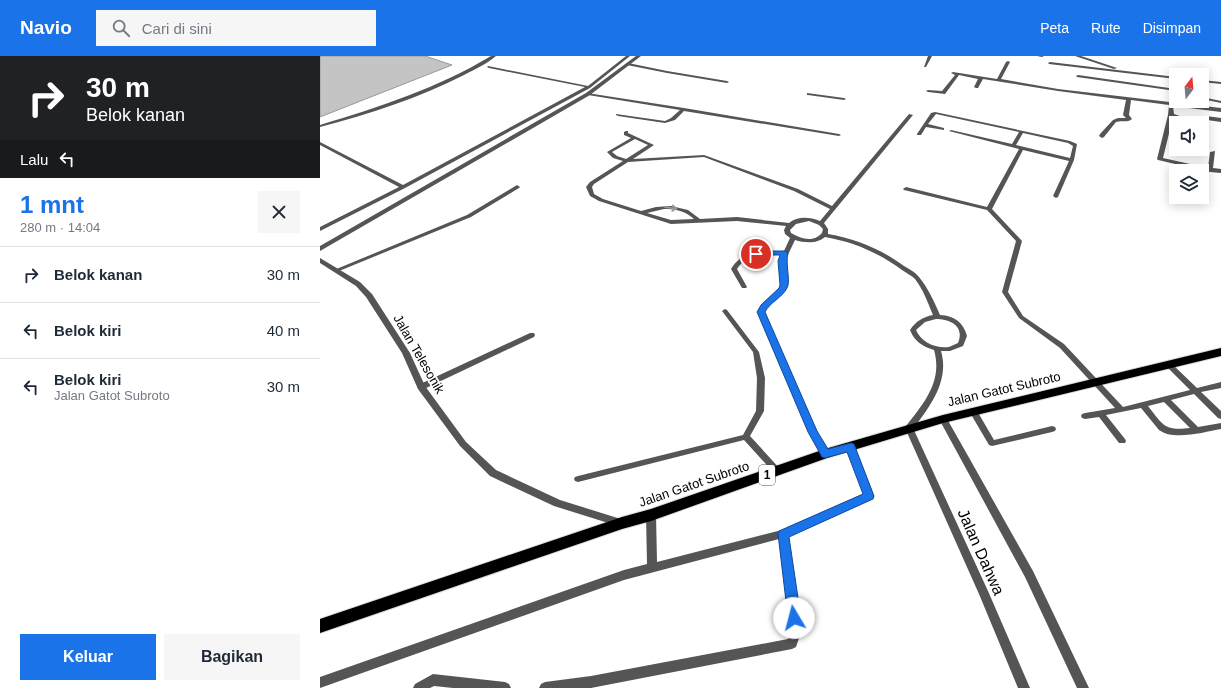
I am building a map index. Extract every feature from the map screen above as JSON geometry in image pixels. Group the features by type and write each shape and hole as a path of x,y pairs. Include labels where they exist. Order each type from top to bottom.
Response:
{"highway":[{"name":"Jalan Gatot Subroto","path":"320,626 622,523 651,515 778,472 825,454 909,428 973,411 1221,352"}],"street":[{"path":"320,249 588,94 639,56"},
{"path":"998,81 1008,62"},
{"path":"928,90 943,93 955,74 1077,92 1169,103"},
{"path":"976,87 981,78"},
{"path":"1077,85 1077,92"},
{"path":"1102,136 1113,121 1126,121 1129,119 1126,115 1129,98"},
{"path":"1171,108 1171,115 1160,159 1205,170 1210,169 1221,171"},
{"path":"1207,108 1221,110"},
{"path":"1209,118 1221,120"},
{"path":"1210,169 1213,152"},
{"name":"Jalan Telesonik","path":"320,260 358,284 369,296 406,353 421,388 463,444 493,473 557,503 622,523"},
{"path":"943,419 1029,574 1083,688"},
{"name":"Jalan Dahwa","path":"909,428 984,594 1024,688"},
{"path":"320,683 624,575 783,534 869,496 851,447"},
{"path":"651,515 652,568"},
{"path":"545,688 599,680 788,645 792,643 796,632 783,534"},
{"path":"418,688 433,680 505,688"}],"lane":[{"path":"320,126 371,111 401,100 449,80 482,64 494,56"},
{"path":"320,229 403,187 589,87 628,56"},
{"path":"925,66 930,56"},
{"path":"1077,56 1121,71"},
{"path":"1050,63 1169,77"},
{"path":"628,64 727,82"},
{"path":"489,67 589,87"},
{"path":"1078,76 1169,89"},
{"path":"1209,82 1221,83"},
{"path":"588,94 839,135"},
{"path":"808,94 844,99"},
{"path":"1209,99 1221,102"},
{"path":"618,115 666,122 673,119 684,109"},
{"path":"919,134 935,113 1072,142 1075,145 1072,160 1056,196"},
{"path":"821,223 832,208 846,196 912,116"},
{"path":"925,125 942,129"},
{"path":"951,131 1072,160"},
{"path":"626,132 626,134 634,138 652,144 592,183 589,187 590,192 601,200 671,222 737,219 789,225 798,220 810,219 821,223 826,227 826,235"},
{"path":"1013,146 1021,132"},
{"path":"634,138 609,152 615,157 626,161 704,156 796,190 832,208"},
{"path":"320,143 403,187"},
{"path":"989,209 1022,148"},
{"path":"337,270 468,216 518,187"},
{"path":"906,189 989,209 1019,241 1006,290 1010,300 1021,317 1062,346 1097,382 1121,410"},
{"path":"640,213 665,207 690,211 699,221"},
{"path":"789,225 787,230 788,234 799,241 815,241 826,235 843,238 860,243 899,264 917,278 930,299 938,316"},
{"path":"793,238 782,261 783,289 764,307 761,312 813,432 825,454"},
{"path":"744,287 734,269 736,263 742,258 754,254 785,253"},
{"path":"578,479 746,437 760,411 761,378 759,365 756,352 725,311"},
{"path":"938,316 951,320 961,327 964,336 961,344 950,349 937,349 924,345 916,338 914,330 917,322 926,317 938,316"},
{"path":"421,388 532,335"},
{"path":"909,428 928,404 938,380 941,369 941,358 937,349"},
{"path":"1169,365 1221,416"},
{"path":"1085,416 1121,410 1221,385"},
{"path":"1165,399 1196,430"},
{"path":"1142,404 1165,430 1171,432 1221,426"},
{"path":"973,411 992,443 1052,429"},
{"path":"1100,413 1122,441"},
{"path":"746,437 778,472"}],"building":[{"path":"320,56 425,56 452,65 320,117"}],"route":[{"path":"756,254 785,253 782,261 784,278 783,289 764,307 761,312 813,432 825,454 851,447 869,496 783,534 794,618"}]}
